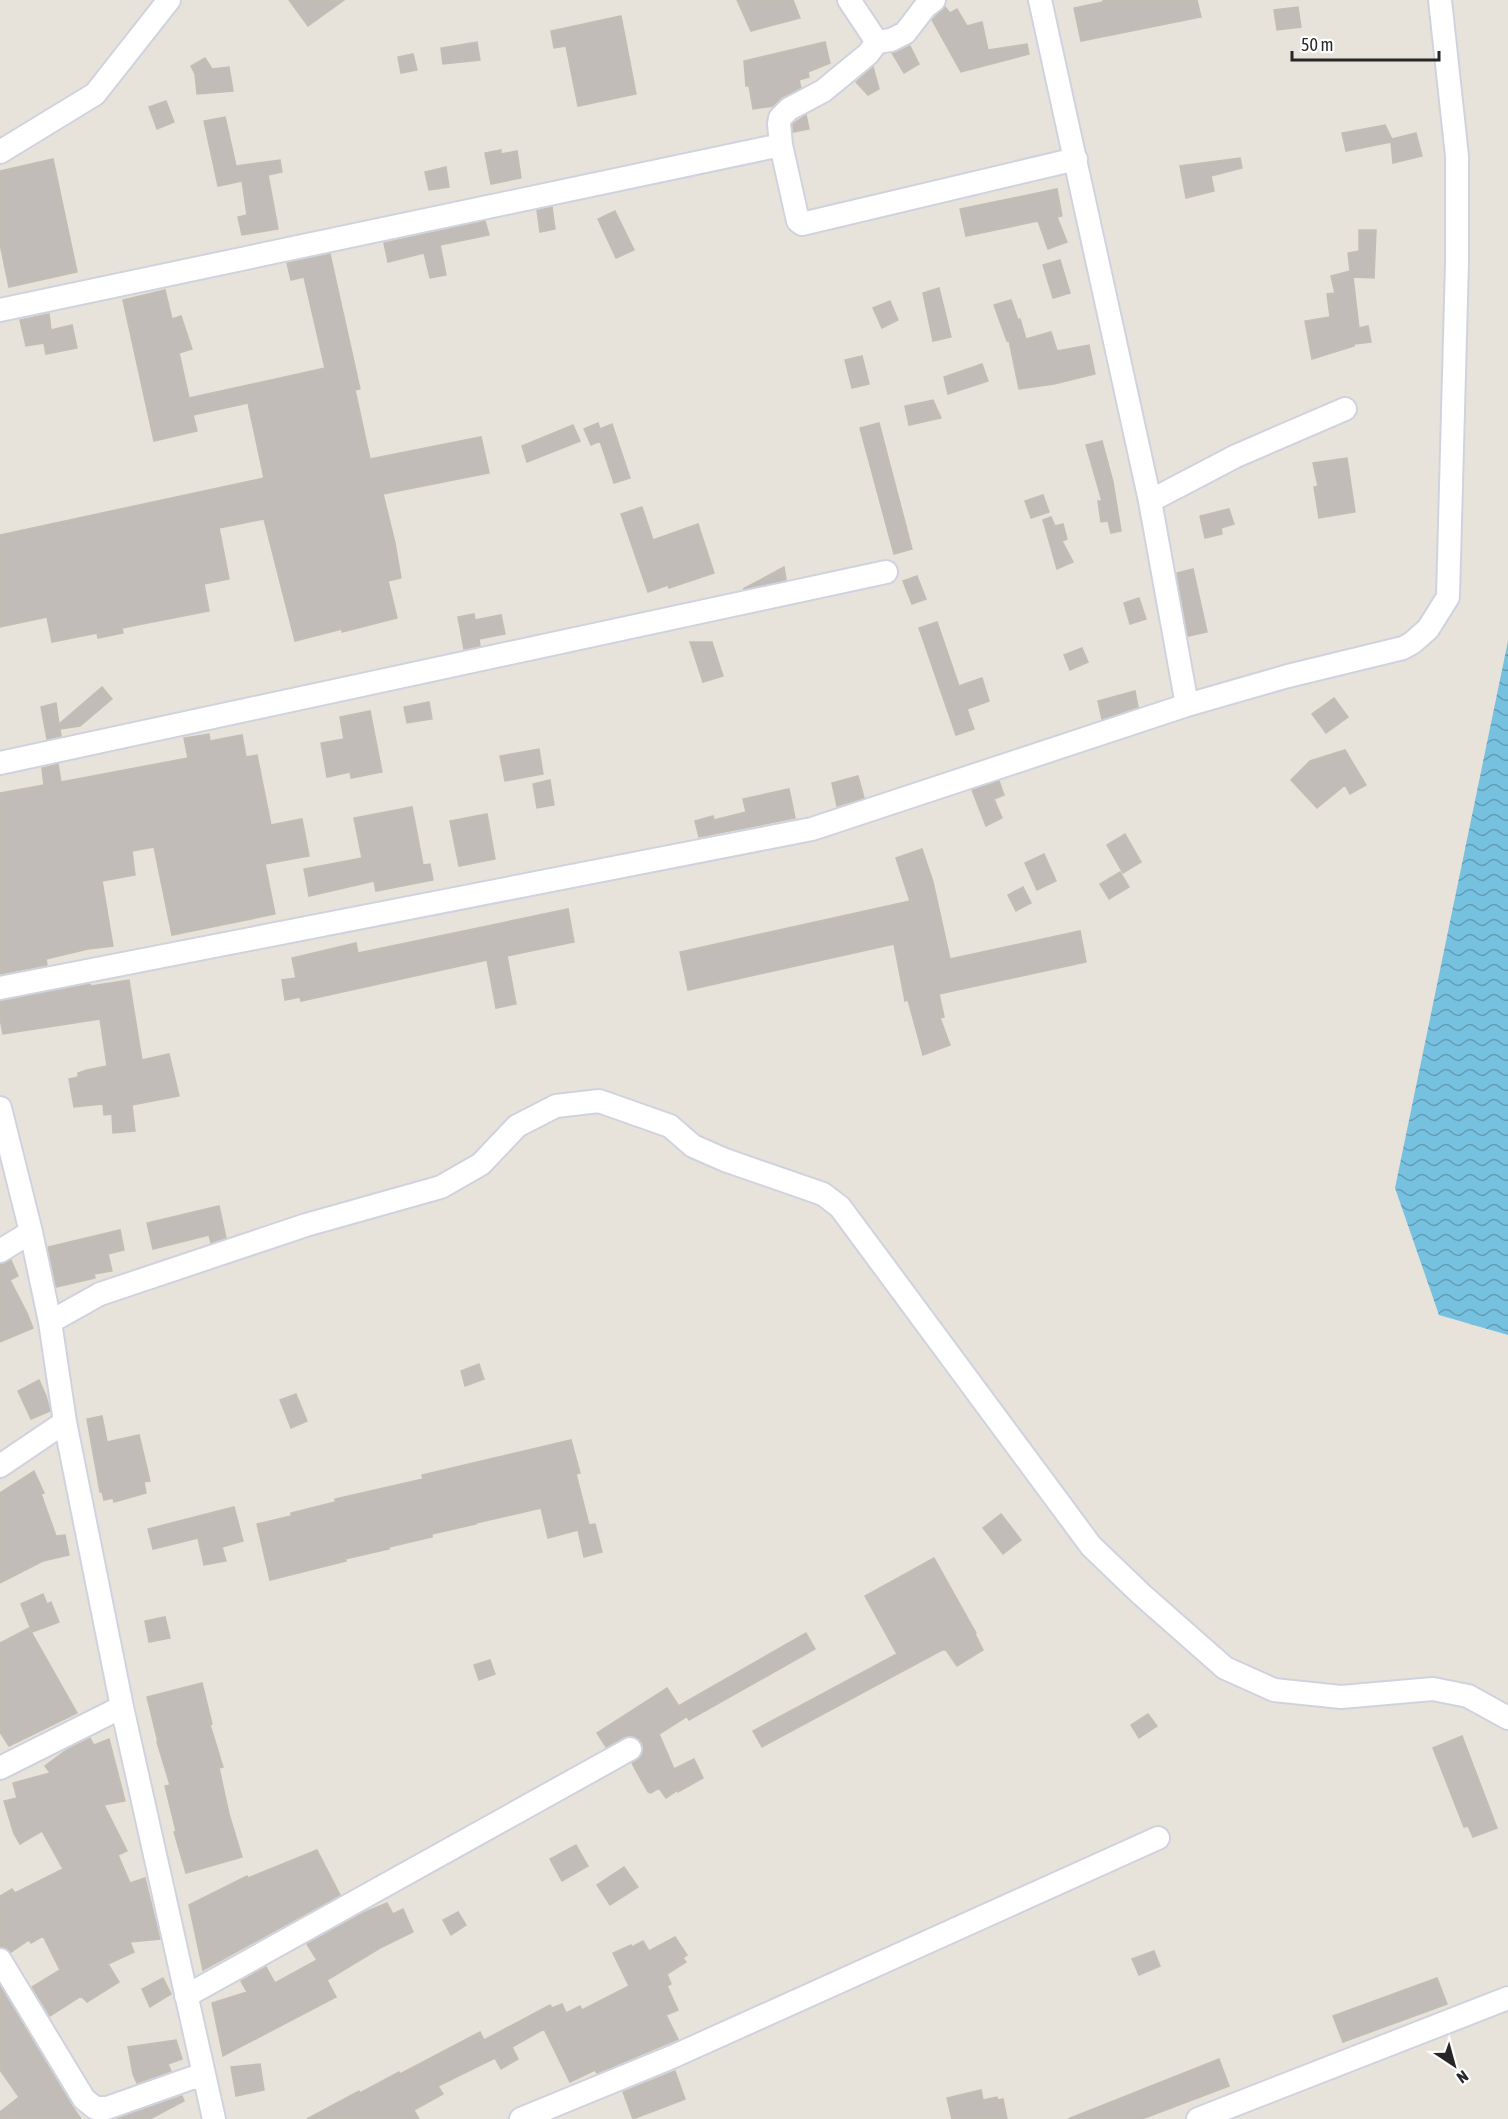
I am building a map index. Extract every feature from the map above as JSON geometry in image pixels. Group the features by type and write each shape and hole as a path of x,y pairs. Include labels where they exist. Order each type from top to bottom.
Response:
{"street":[{"path":"0,152 95,94 169,0"},
{"path":"849,0 878,42"},
{"path":"934,0 925,7 905,33 891,40 878,42 868,54 823,91 784,114 778,128 798,221 802,224 1076,159"},
{"path":"1040,0 1150,501 1187,705"},
{"path":"0,988 812,829 1187,705 1288,676 1403,648 1412,643 1428,629 1448,597 1457,262 1457,156 1440,0"},
{"path":"0,310 781,145"},
{"path":"1150,501 1236,456 1345,409"},
{"path":"0,763 886,572"},
{"path":"50,1322 100,1294 306,1225 441,1186 481,1164 518,1126 556,1107 599,1101 670,1126 693,1146 725,1160 823,1194 840,1207 1091,1546 1225,1668 1274,1690 1341,1697 1433,1689 1468,1696 1508,1718"},
{"path":"0,1108 31,1232 50,1322 65,1422 122,1707 214,2119"},
{"path":"0,1251 31,1232"},
{"path":"0,1466 65,1422"},
{"path":"0,1768 122,1707"},
{"path":"186,1996 630,1749"},
{"path":"521,2119 672,2057 1158,1838"},
{"path":"0,1960 84,2099 95,2108 107,2108 203,2074"},
{"path":"1198,2119 1508,1998"}],"water":[{"path":"1508,641 1508,1335 1439,1315 1395,1188"}],"building":[{"path":"289,0 344,0 308,26"},
{"path":"737,0 793,0 800,18 751,31"},
{"path":"1103,0 1197,0 1201,17 1081,41 1074,8 1103,2"},
{"path":"945,7 950,13 957,9 967,26 982,22 988,50 1027,44 1029,54 961,72 932,20"},
{"path":"1298,7 1301,27 1277,30 1274,10"},
{"path":"621,16 636,94 578,106 566,46 554,48 551,31"},
{"path":"477,42 480,60 443,64 441,48"},
{"path":"825,42 830,63 808,72 809,77 799,80 801,88 782,97 773,106 753,109 749,86 746,86 744,61"},
{"path":"910,46 919,64 904,73 892,53"},
{"path":"413,54 417,70 401,73 398,57"},
{"path":"205,58 212,69 229,67 233,91 197,94 195,74 191,66"},
{"path":"873,67 879,89 868,95 856,82"},
{"path":"166,101 174,122 157,129 149,107"},
{"path":"806,115 809,129 793,132 793,124"},
{"path":"225,117 236,166 280,160 282,172 268,175 278,229 242,235 238,217 247,215 242,181 218,186 204,121"},
{"path":"1385,125 1392,139 1416,133 1422,156 1393,163 1391,142 1346,151 1342,133"},
{"path":"501,150 501,154 517,151 521,178 491,184 485,153"},
{"path":"1240,158 1242,168 1211,176 1214,191 1186,198 1180,166"},
{"path":"53,159 77,272 9,287 0,244 0,171"},
{"path":"446,167 449,187 429,190 425,172"},
{"path":"1057,189 1062,216 1057,217 1067,242 1048,249 1038,221 966,236 960,209"},
{"path":"552,207 555,229 540,232 537,210"},
{"path":"615,211 634,250 616,258 598,219"},
{"path":"485,221 489,235 440,245 446,275 430,278 424,253 388,262 384,243"},
{"path":"1359,230 1376,230 1374,278 1353,277 1359,328 1368,326 1371,342 1354,344 1354,346 1312,359 1305,321 1330,317 1327,294 1335,293 1331,276 1350,271 1348,253 1359,251"},
{"path":"330,254 360,389 355,390 370,459 481,437 489,473 383,494 401,578 388,581 397,618 295,641 264,519 219,528 229,579 204,584 209,611 122,628 123,633 98,638 97,633 52,642 47,617 0,627 0,535 264,478 248,403 193,415 197,431 154,441 123,300 165,290 172,319 181,316 192,349 179,353 189,398 325,368 304,277 291,280 287,263"},
{"path":"1060,260 1070,293 1053,298 1043,265"},
{"path":"939,288 951,337 933,341 923,293"},
{"path":"1011,300 1026,339 1051,332 1057,351 1089,345 1095,374 1054,384 1019,389 1009,340 1007,341 994,305"},
{"path":"890,301 898,320 882,328 873,308"},
{"path":"49,314 51,330 72,325 77,348 46,354 44,343 26,346 20,320"},
{"path":"862,356 869,384 852,388 845,360"},
{"path":"982,364 988,381 948,394 944,377"},
{"path":"933,400 941,418 909,425 905,406"},
{"path":"598,423 600,429 612,424 630,478 614,483 600,441 591,445 584,429"},
{"path":"879,423 912,549 894,554 860,428"},
{"path":"573,425 580,441 527,462 522,446"},
{"path":"1102,441 1113,482 1121,531 1111,533 1108,521 1101,522 1098,501 1102,501 1086,445"},
{"path":"1347,458 1355,512 1319,518 1314,487 1318,486 1313,463"},
{"path":"1043,495 1049,512 1031,518 1025,501"},
{"path":"642,507 653,540 698,524 714,573 669,588 668,585 648,592 621,514"},
{"path":"1229,509 1234,524 1221,528 1222,534 1205,538 1200,516"},
{"path":"1051,517 1055,526 1063,524 1067,539 1062,541 1073,562 1057,569 1043,520"},
{"path":"784,567 786,580 743,589"},
{"path":"1193,569 1207,632 1188,636 1177,573"},
{"path":"917,576 926,599 912,604 903,581"},
{"path":"1139,598 1146,619 1130,624 1124,603"},
{"path":"474,614 475,620 501,615 505,634 479,639 480,646 464,649 458,617"},
{"path":"937,622 959,686 982,678 989,701 967,709 974,729 956,735 919,628"},
{"path":"690,642 712,642 723,676 703,682"},
{"path":"1082,648 1088,662 1070,670 1064,655"},
{"path":"102,687 112,699 80,726 60,729 61,736 47,739 41,707 56,703 59,724"},
{"path":"1135,691 1138,707 1102,719 1098,701"},
{"path":"1334,698 1348,717 1326,733 1312,714"},
{"path":"429,702 432,719 407,723 404,707"},
{"path":"370,711 382,772 351,778 350,772 327,777 321,743 344,739 340,717"},
{"path":"209,734 210,741 242,735 246,757 257,755 271,825 302,819 309,856 265,864 275,914 172,935 154,847 132,851 135,875 102,881 113,946 88,949 46,959 47,965 0,974 0,793 44,785 42,768 58,764 61,782 188,758 184,738"},
{"path":"539,749 543,774 505,781 500,756"},
{"path":"1345,750 1366,785 1350,794 1345,785 1317,808 1291,780 1310,761"},
{"path":"858,776 864,798 837,806 832,783"},
{"path":"550,780 554,805 537,808 533,784"},
{"path":"999,781 1004,795 994,799 1002,818 986,826 972,790"},
{"path":"789,789 795,818 699,837 695,821 713,816 714,820 746,812 743,799"},
{"path":"412,807 423,865 430,864 433,880 376,891 374,881 309,896 304,869 362,858 354,818"},
{"path":"487,814 495,859 459,866 450,821"},
{"path":"1125,834 1141,862 1123,873 1107,845"},
{"path":"922,849 933,882 950,959 1080,931 1086,962 939,994 944,1017 940,1018 950,1045 923,1055 908,1000 905,1001 894,944 688,990 680,952 910,901 896,858"},
{"path":"1044,854 1056,881 1037,890 1025,863"},
{"path":"1120,872 1129,887 1109,899 1100,884"},
{"path":"1023,887 1031,903 1016,911 1008,895"},
{"path":"568,909 574,942 507,956 516,1004 496,1008 487,960 301,1001 300,997 285,1000 282,980 296,978 292,958 356,943 358,953"},
{"path":"129,980 142,1060 169,1054 179,1096 132,1105 135,1131 113,1133 112,1114 104,1115 103,1104 74,1107 69,1079 78,1077 78,1073 107,1066 100,1019 3,1034 0,1001 90,984 91,986"},
{"path":"219,1206 226,1238 211,1243 209,1235 153,1249 147,1223"},
{"path":"120,1230 124,1250 108,1254 112,1271 94,1274 95,1278 56,1287 48,1247"},
{"path":"11,1260 18,1276 10,1280 33,1328 0,1342 0,1264"},
{"path":"479,1364 484,1379 465,1386 461,1371"},
{"path":"39,1380 50,1411 31,1419 18,1391"},
{"path":"296,1394 307,1421 291,1428 280,1400"},
{"path":"102,1416 107,1442 139,1435 150,1481 144,1482 146,1493 114,1502 113,1498 104,1500 100,1492 87,1419"},
{"path":"571,1440 580,1473 576,1474 589,1525 595,1524 602,1552 584,1557 578,1530 548,1538 541,1508 432,1534 432,1537 270,1580 257,1524 335,1502 335,1499 423,1479 422,1475"},
{"path":"34,1471 44,1493 41,1494 56,1536 65,1535 69,1555 43,1561 0,1583 0,1493"},
{"path":"234,1507 243,1541 222,1547 226,1561 204,1565 198,1538 153,1549 148,1529"},
{"path":"1001,1514 1021,1540 1003,1554 983,1528"},
{"path":"934,1558 976,1633 983,1650 957,1666 946,1650 942,1650 762,1747 753,1731 897,1654 865,1596"},
{"path":"43,1594 47,1604 51,1602 59,1622 32,1632 21,1604"},
{"path":"165,1617 170,1638 149,1642 145,1621"},
{"path":"29,1628 77,1713 9,1746 0,1732 0,1643"},
{"path":"806,1633 815,1649 689,1720 680,1705"},
{"path":"490,1660 495,1674 479,1680 474,1665"},
{"path":"202,1683 212,1724 210,1725 223,1767 219,1768 229,1814 242,1857 186,1873 174,1832 176,1831 165,1786 170,1785 147,1697"},
{"path":"667,1688 686,1717 659,1734 674,1769 694,1759 703,1778 666,1798 659,1788 651,1793 648,1792 632,1763 641,1756 643,1750 642,1743 637,1738 624,1737 606,1747 597,1733"},
{"path":"1148,1714 1157,1726 1139,1738 1131,1725"},
{"path":"1462,1736 1497,1828 1473,1837 1468,1826 1464,1827 1433,1748"},
{"path":"90,1738 94,1745 109,1739 125,1801 104,1805 127,1851 118,1855 130,1883 145,1878 160,1939 130,1942 134,1952 108,1964 119,1982 87,2002 81,1996 50,2016 32,1987 60,1970 43,1936 31,1943 29,1940 11,1952 0,1947 0,1896 12,1889 15,1893 63,1869 42,1831 20,1844 14,1834 4,1801 17,1798 13,1783 50,1773 45,1766 68,1749"},
{"path":"576,1845 588,1866 562,1881 550,1859"},
{"path":"317,1850 340,1895 203,1970 189,1905 247,1876 248,1878"},
{"path":"624,1867 638,1887 610,1905 597,1885"},
{"path":"387,1903 393,1914 403,1909 413,1932 380,1948 327,1980 336,1997 223,2056 212,2003 247,1992 241,1981 266,1967 275,1983 317,1960 307,1944 363,1913"},
{"path":"458,1912 466,1925 451,1935 443,1920"},
{"path":"675,1937 687,1955 683,1958 686,1962 667,1974 671,1984 667,1986 678,2010 666,2015 678,2039 597,2073 595,2070 570,2082 544,2029 512,2047 518,2059 501,2069 495,2058 438,2086 443,2094 414,2110 419,2119 307,2119 480,2032 484,2040 550,2005 552,2008 562,2004 566,2013 580,2006 582,2010 629,1986 613,1953 643,1941 649,1951"},
{"path":"1154,1951 1160,1966 1139,1975 1132,1959"},
{"path":"163,1978 171,1994 150,2007 142,1989"},
{"path":"1437,1978 1447,2004 1343,2042 1333,2016"},
{"path":"0,1986 81,2119 0,2119 0,2112 19,2097 0,2070"},
{"path":"176,2040 182,2059 168,2064 171,2071 137,2083 128,2047"},
{"path":"1219,2059 1229,2086 1142,2119 1068,2119"},
{"path":"260,2064 264,2090 236,2096 231,2067"},
{"path":"675,2071 685,2099 633,2119 623,2092"},
{"path":"981,2090 983,2100 997,2097 998,2100 1003,2099 1007,2119 952,2119 947,2098"},
{"path":"182,2096 184,2101 150,2119 116,2119"}]}
